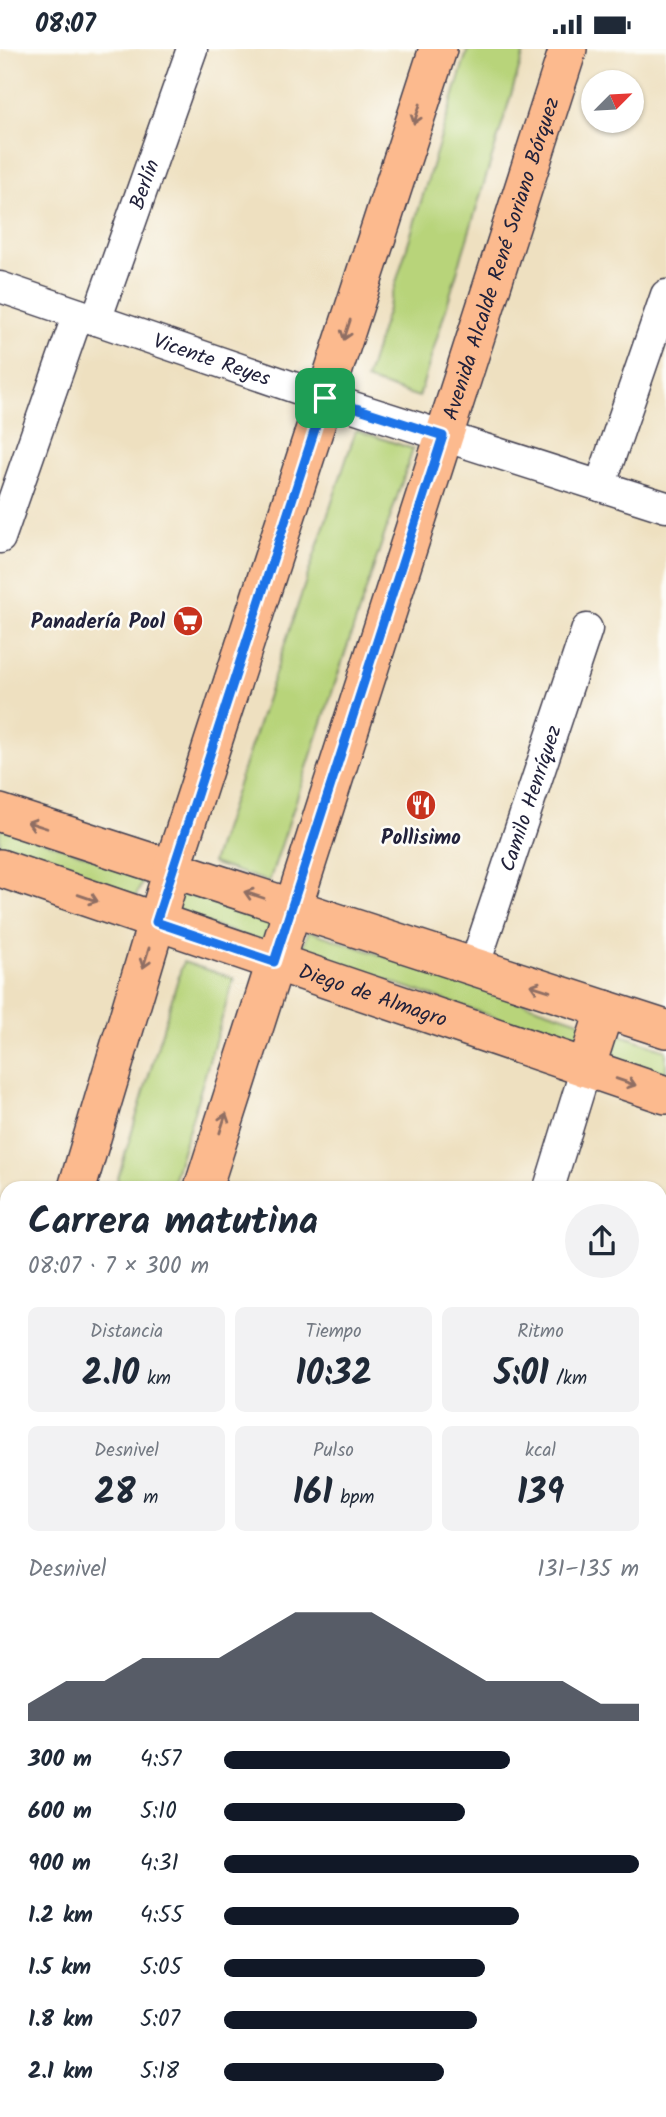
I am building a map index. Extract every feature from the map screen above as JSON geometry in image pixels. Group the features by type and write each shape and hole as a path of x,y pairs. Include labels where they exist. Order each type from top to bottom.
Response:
{"main road":[{"path":"79,1181 156,922 438,49"},
{"name":"Avenida Alcalde René Soriano Bórquez","path":"205,1181 568,49"},
{"path":"0,813 666,1029"},
{"name":"Diego de Almagro","path":"0,869 666,1095"},
{"path":"586,1068 605,1009"}],"street":[{"name":"Berlín","path":"0,538 192,49"},
{"name":"Vicente Reyes","path":"0,287 325,398 666,507"},
{"path":"600,486 666,295"},
{"name":"Camilo Henríquez","path":"474,967 587,629"},
{"path":"551,1181 586,1068"}],"green space":[{"path":"468,49 525,49 419,397 366,380"},
{"path":"356,430 413,449 269,882 212,863"},
{"path":"0,827 146,875 135,898 0,854"},
{"path":"181,892 273,922 266,943 174,913"},
{"path":"309,931 666,1050 666,1076 301,951"},
{"path":"183,962 234,978 173,1181 117,1181"}],"place":[{"name":"Panadería Pool","path":"188,621"},
{"name":"Pollisimo","path":"421,805"}],"route":[{"path":"325,398 443,436 274,962 156,922 325,398"}]}
